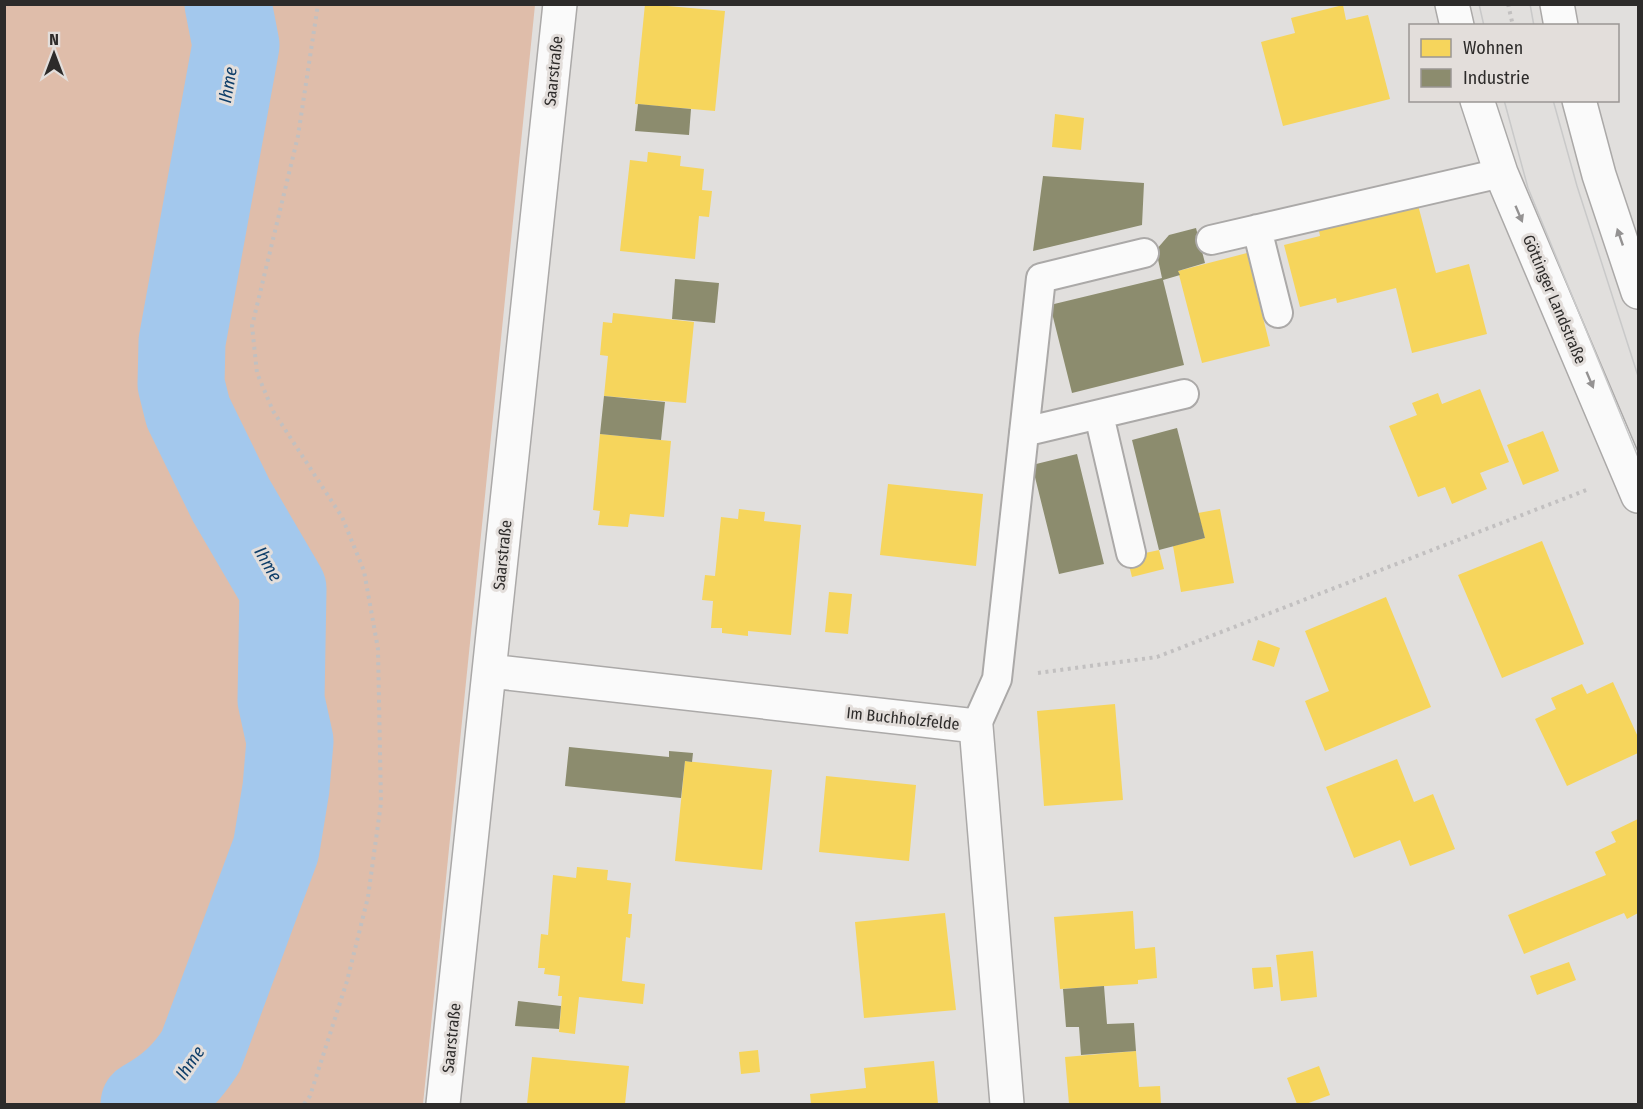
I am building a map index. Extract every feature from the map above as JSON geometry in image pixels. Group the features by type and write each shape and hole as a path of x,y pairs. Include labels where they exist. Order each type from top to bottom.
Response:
{"street":[{"name":"Saarstraße","path":"444,1104 560,4"},
{"path":"1452,4 1457,24"},
{"path":"1557,4 1561,24"},
{"name":"Göttinger Landstraße","path":"1478,102 1501,173 1634,485"},
{"path":"1581,102 1599,175 1638,292"},
{"name":"Im Buchholzfelde","path":"489,671 975,726 1007,1104"}],"lane":[{"path":"1211,240 1501,173"},
{"path":"1257,229 1278,313"},
{"path":"975,726 997,679 1041,278 1144,253"},
{"path":"1024,432 1184,394"},
{"path":"1098,415 1131,553"}],"path":[{"path":"304,1104 310,1096 355,950 368,897 381,803 378,649 364,571 342,518 273,411 257,373 252,326 298,136 318,4"},
{"path":"1508,4 1513,24"},
{"path":"997,679 1157,657 1634,485"}],"shaded area":[{"path":"5,4 535,5 423,1104 5,1104"}],"building: Wohnen":[{"path":"645,4 725,11 715,111 635,104"},
{"path":"1343,5 1346,20 1368,15 1390,99 1283,126 1261,42 1295,33 1291,18"},
{"path":"1055,114 1084,118 1081,150 1052,147"},
{"path":"648,152 681,156 680,166 704,169 702,190 712,191 709,217 699,216 695,259 620,251 630,160 647,162"},
{"path":"1418,205 1436,273 1469,264 1487,334 1412,353 1396,288 1337,303 1336,298 1300,307 1284,245 1320,236 1319,231"},
{"path":"1247,253 1270,346 1202,363 1178,271"},
{"path":"613,313 694,322 686,403 604,396 608,356 600,355 603,322 612,323"},
{"path":"1480,389 1509,462 1480,473 1487,489 1452,504 1445,487 1418,497 1389,426 1417,415 1412,403 1438,393 1442,404"},
{"path":"1543,431 1559,471 1523,485 1507,445"},
{"path":"600,434 671,441 664,517 630,514 628,527 598,525 600,511 593,510"},
{"path":"888,484 983,494 976,566 880,555"},
{"path":"739,509 765,512 764,521 801,525 791,635 748,631 748,636 722,633 722,628 711,628 713,601 702,600 705,575 715,576 721,517 738,519"},
{"path":"1220,509 1234,583 1181,592 1173,546 1205,538 1198,513"},
{"path":"1542,541 1584,644 1502,678 1458,575"},
{"path":"1159,550 1164,569 1132,577 1127,557"},
{"path":"829,592 852,594 848,634 825,632"},
{"path":"1386,597 1431,707 1325,751 1305,701 1329,691 1305,631"},
{"path":"1258,640 1280,648 1274,667 1252,660"},
{"path":"1613,682 1638,737 1638,753 1567,786 1535,719 1556,709 1551,698 1582,684 1587,694"},
{"path":"1115,704 1123,800 1044,806 1037,711"},
{"path":"1397,759 1414,802 1433,794 1455,849 1410,866 1400,840 1354,858 1326,787"},
{"path":"685,761 772,770 762,870 675,861"},
{"path":"826,776 916,785 909,861 819,852"},
{"path":"1638,819 1638,913 1627,919 1624,913 1524,954 1508,915 1606,875 1595,852 1616,842 1611,832"},
{"path":"577,867 608,870 607,880 631,883 628,914 632,914 630,938 626,937 622,981 645,984 643,1004 579,997 575,1034 559,1032 562,996 558,996 560,976 544,974 545,968 538,968 541,934 548,935 553,875 576,878"},
{"path":"1133,911 1135,949 1155,947 1157,978 1138,980 1138,984 1060,989 1054,917"},
{"path":"945,913 956,1010 864,1018 855,922"},
{"path":"1313,951 1317,997 1281,1001 1276,955"},
{"path":"1569,962 1576,980 1537,995 1530,976"},
{"path":"1271,967 1273,987 1254,989 1252,968"},
{"path":"758,1050 760,1072 741,1074 739,1052"},
{"path":"1136,1051 1139,1087 1160,1086 1161,1104 1069,1104 1065,1057"},
{"path":"532,1057 629,1066 625,1104 527,1104"},
{"path":"934,1061 938,1104 811,1104 810,1094 866,1088 864,1068"},
{"path":"1319,1066 1330,1095 1306,1104 1297,1104 1287,1078"}],"building: Industrie":[{"path":"638,104 691,109 689,135 635,131"},
{"path":"1043,176 1144,183 1142,225 1033,251"},
{"path":"1196,228 1205,263 1178,271 1180,275 1163,280 1184,365 1072,393 1050,305 1162,278 1156,250 1169,235"},
{"path":"675,279 719,283 715,323 672,319"},
{"path":"604,396 665,402 661,440 600,434"},
{"path":"1177,428 1205,538 1159,550 1132,440"},
{"path":"1077,454 1104,564 1059,574 1032,465"},
{"path":"569,747 669,757 669,751 693,753 692,762 685,761 681,798 565,786"},
{"path":"1104,986 1107,1024 1134,1023 1136,1051 1081,1055 1079,1027 1066,1027 1063,989"},
{"path":"518,1001 561,1006 559,1029 515,1026"}],"waterway":[{"name":"Ihme","path":"144,1104 176,1082 201,1051 276,849 286,788 290,741 281,700 283,589 231,500 188,412 181,384 182,342 236,45 228,4"}],"tram line":[{"path":"1479,4 1484,24"},
{"path":"1530,4 1534,24"},
{"path":"1505,102 1528,188 1638,457"},
{"path":"1554,102 1577,186 1638,376"}]}
